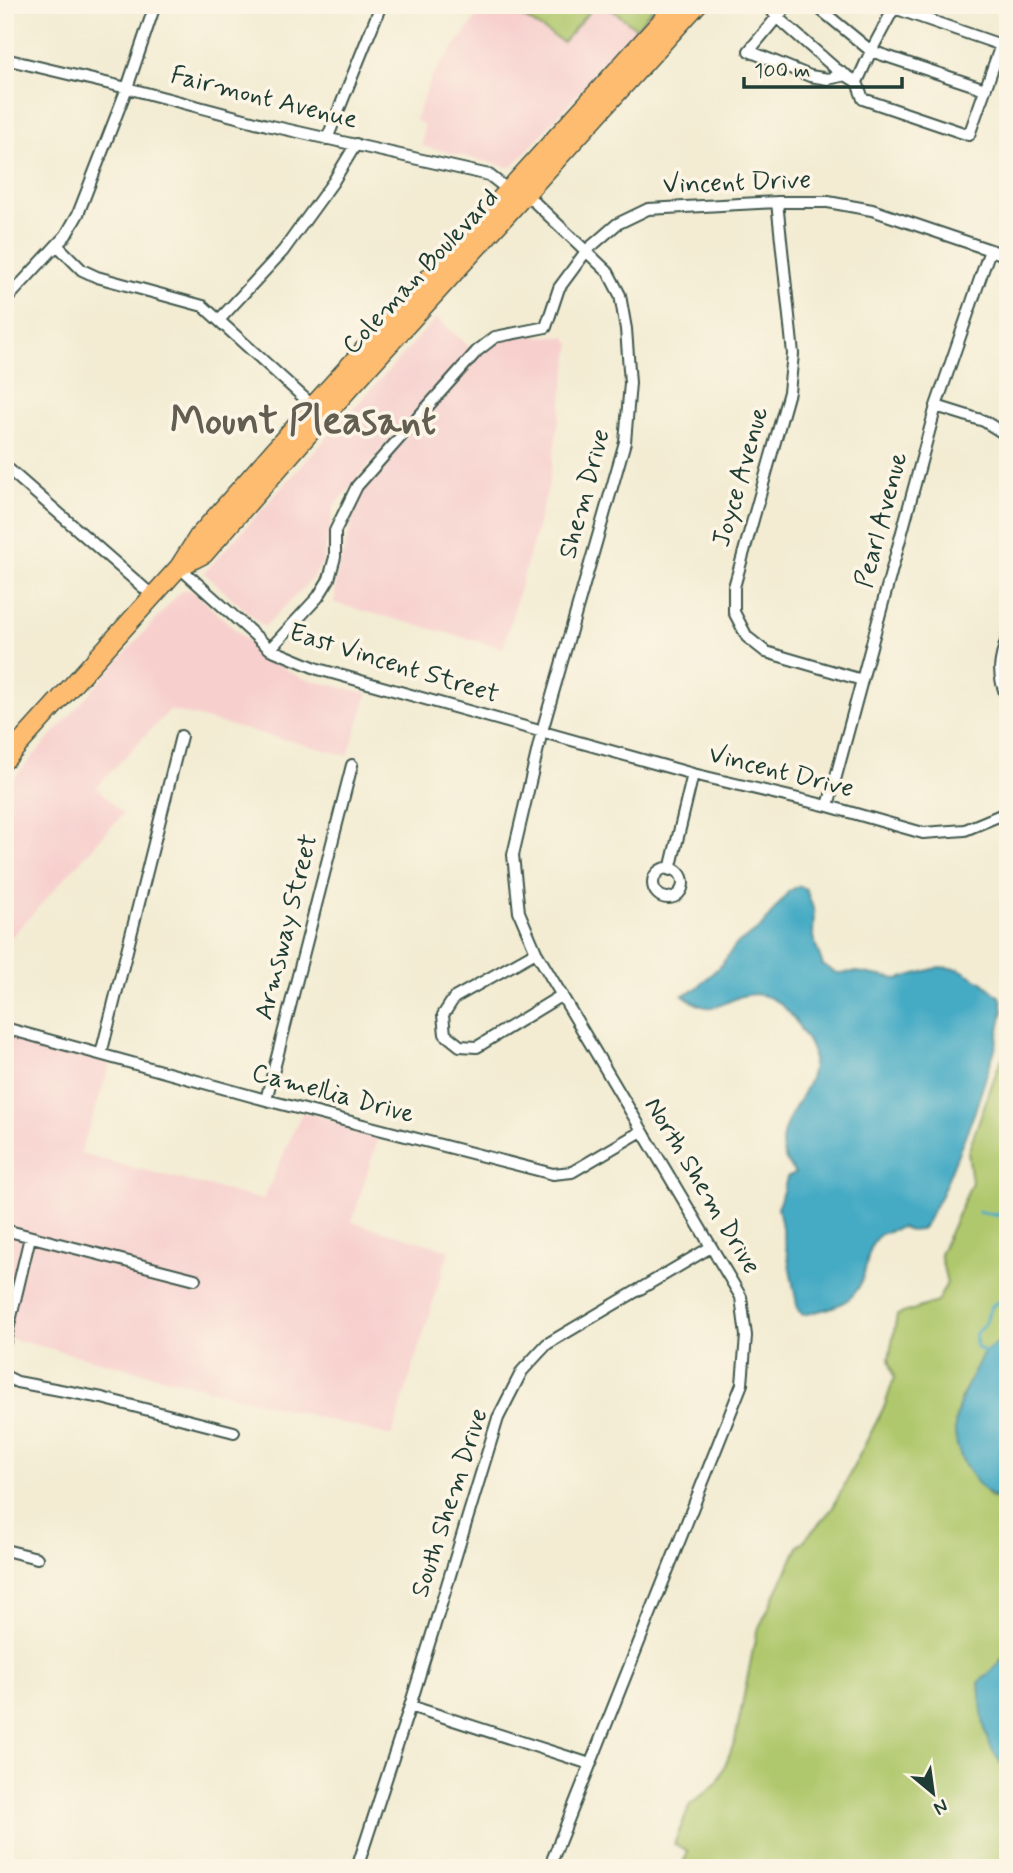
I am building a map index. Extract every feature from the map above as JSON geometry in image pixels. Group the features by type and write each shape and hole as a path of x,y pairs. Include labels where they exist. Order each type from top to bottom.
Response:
{"main road":[{"name":"Coleman Boulevard","path":"5,760 180,568 198,537 313,406 676,5"},
{"name":"Coleman Boulevard","path":"180,568 204,554 697,5"},
{"path":"527,195 541,163 590,108 601,88"},
{"path":"431,299 450,270 497,215 507,189"}],"street":[{"path":"5,301 66,235 78,214 127,88 155,5"},
{"path":"327,139 382,5"},
{"path":"767,5 776,17 857,82 863,99 969,135 1001,45 894,8 857,82"},
{"path":"788,5 749,51 810,76 828,79 846,75"},
{"path":"815,5 871,51 985,89"},
{"path":"5,73 7,59"},
{"name":"Fairmont Avenue","path":"7,59 256,122 489,175 507,189"},
{"path":"219,320 283,251 333,182 356,144"},
{"name":"Shem Drive","path":"507,189 527,195 608,272 621,295 630,383 625,442 542,731"},
{"name":"Joyce Avenue","path":"777,202 793,354 789,392 734,587 734,612 747,637 766,652 862,680"},
{"name":"Vincent Drive","path":"270,649 318,597 329,579 335,558 335,531 357,486 477,351 495,337 546,327 559,288 587,250 617,224 648,209 828,202 872,210 1008,256"},
{"path":"57,245 82,270 97,278 191,301 209,310 313,406"},
{"name":"Pearl Avenue","path":"828,806 936,406 990,250"},
{"path":"936,406 985,421 1008,436"},
{"path":"5,466 153,596"},
{"name":"East Vincent Street","path":"180,568 270,649 318,669 542,731"},
{"path":"1008,635 998,662 1001,685 1008,700"},
{"name":"Vincent Drive","path":"542,731 693,774 828,806 923,833 965,830 1008,812"},
{"name":"North Shem Drive","path":"542,731 513,855 519,912 536,952 741,1297 746,1336 742,1384 549,1868"},
{"path":"101,1054 181,736"},
{"name":"Armsway Street","path":"266,1100 352,765"},
{"path":"670,870 693,774"},
{"path":"536,952 454,998 443,1015 445,1034 460,1046 477,1047 562,995"},
{"name":"Camellia Drive","path":"5,1028 266,1100 552,1174 572,1172 642,1131"},
{"path":"5,1230 195,1279"},
{"path":"5,1342 30,1237"},
{"name":"South Shem Drive","path":"358,1868 498,1418 522,1371 547,1345 711,1248"},
{"path":"5,1376 17,1382 102,1398 234,1432"},
{"path":"5,1550 37,1558"},
{"path":"410,1706 590,1764"}],"shaded area":[{"path":"488,5 662,5 639,30 636,29 513,166 507,167 422,146 424,125 415,120 432,76"},
{"path":"436,318 470,347 465,359 390,440 334,507 323,562 311,580 264,627 204,573"},
{"path":"521,335 566,337 571,344 548,488 503,648 334,603 337,572 351,526 352,501 358,491 478,357 498,340"},
{"path":"186,589 193,591 261,653 278,665 301,678 368,693 348,756 170,710 96,787 123,814 5,944 5,788 180,592"},
{"path":"5,1033 111,1063 80,1154 263,1200 302,1112 380,1132 352,1222 449,1250 392,1436 5,1337"}],"green space":[{"path":"504,5 595,5 563,42"},
{"path":"606,5 656,5 636,28"},
{"path":"1008,1048 1008,1335 984,1353 960,1400 963,1463 990,1497 1008,1503 1008,1655 1000,1660 1000,1763 1008,1769 1008,1868 681,1868 688,1851 674,1844 690,1805 718,1782 735,1741 756,1634 798,1547 832,1509 885,1405 894,1378 889,1359 897,1315 937,1302 947,1283 940,1254 972,1182 968,1152 998,1067"}],"water":[{"path":"799,886 806,889 814,911 813,937 823,965 836,973 858,972 898,979 940,967 959,969 982,982 1001,998 1003,1010 996,1046 974,1114 942,1193 926,1223 920,1230 910,1231 901,1227 880,1235 871,1247 857,1291 834,1307 803,1315 798,1310 778,1207 787,1178 795,1173 785,1158 782,1143 791,1114 812,1071 811,1049 791,1014 769,997 752,994 707,1007 683,995 697,988 722,964 736,945 760,928 789,891"},
{"path":"1008,1335 1008,1503 987,1492 971,1474 958,1448 955,1424 961,1400 982,1356"},
{"path":"1008,1655 1008,1769 999,1761 988,1741 979,1683"}],"waterway":[{"path":"979,1212 1008,1214"},
{"path":"984,1352 976,1346 976,1334 984,1325 992,1306 1008,1296"}],"district":[{"name":"Mount Pleasant","path":"303,422"}]}
